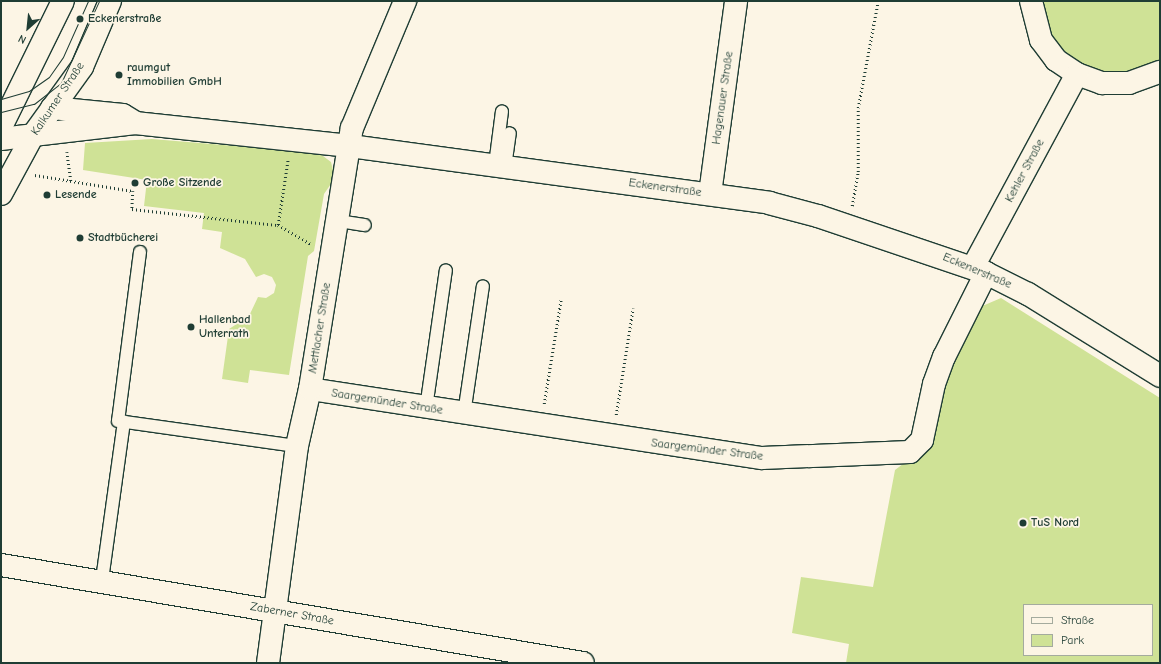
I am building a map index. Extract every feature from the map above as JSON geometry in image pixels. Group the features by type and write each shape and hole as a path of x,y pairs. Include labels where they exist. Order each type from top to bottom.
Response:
{"street":[{"path":"1,127 8,100 63,1"},
{"name":"Kalkumer Straße","path":"1,194 11,172 33,135 82,67 110,1"},
{"name":"Mettlacher Straße","path":"268,663 277,612 276,594 298,446 310,389 339,221 352,128 405,1"},
{"name":"Hagenauer Straße","path":"710,194 736,1"},
{"path":"1031,1 1041,40 1056,60 1077,74 1102,83 1129,84 1160,72"},
{"path":"82,67 77,90 86,109"},
{"name":"Kehler Straße","path":"980,270 1077,74"},
{"path":"8,100 24,127 33,135"},
{"name":"Eckenerstraße","path":"8,100 52,108 86,109 123,115 134,123"},
{"name":"Eckenerstraße","path":"1,139 134,123 350,146 710,194 769,204 848,225 980,270 1028,294 1160,376"},
{"name":"Saargemünder Straße","path":"310,389 612,437 762,458 910,452 922,440 934,384 980,270"},
{"name":"Zaberner Straße","path":"1,565 102,580 277,612 583,663"}],"lane":[{"path":"500,166 502,111"},
{"path":"500,166 510,133"},
{"path":"339,221 365,225"},
{"path":"140,252 118,421 298,446"},
{"path":"426,408 446,270"},
{"path":"464,414 483,286"},
{"path":"102,580 124,422"}],"path":[{"path":"848,225 858,172 858,108 864,61 878,1"},
{"path":"278,225 291,139"},
{"path":"66,146 71,181"},
{"path":"11,172 134,191 132,208 278,225 332,256"},
{"path":"541,426 561,299"},
{"path":"612,437 633,308"}],"green space":[{"path":"1041,1 1160,1 1160,63 1150,69 1101,75 1060,51 1047,31"},
{"path":"152,139 319,153 331,162 335,178 324,194 314,251 308,256 289,375 250,370 248,383 222,379 229,329 249,316 258,297 266,298 274,293 276,285 272,277 264,274 256,277 245,259 220,248 222,232 202,229 204,213 144,206 147,180 83,170 85,143"},
{"name":"TuS Nord","path":"1001,298 1160,398 1160,663 846,663 849,644 792,633 801,577 873,587 895,470 928,445 938,423 943,388 952,360 980,307"}],"tram line":[{"path":"1,99 29,91 49,77 63,57 88,1"},
{"path":"1,112 34,104 61,83 99,1"}],"place":[{"name":"Eckenerstraße","path":"80,19"},
{"name":"raumgut Immobilien GmbH","path":"119,75"},
{"name":"Große Sitzende","path":"135,183"},
{"name":"Lesende","path":"47,195"},
{"name":"Stadtbücherei","path":"80,238"},
{"name":"Hallenbad Unterrath","path":"191,327"},
{"name":"TuS Nord","path":"1023,523"}]}
